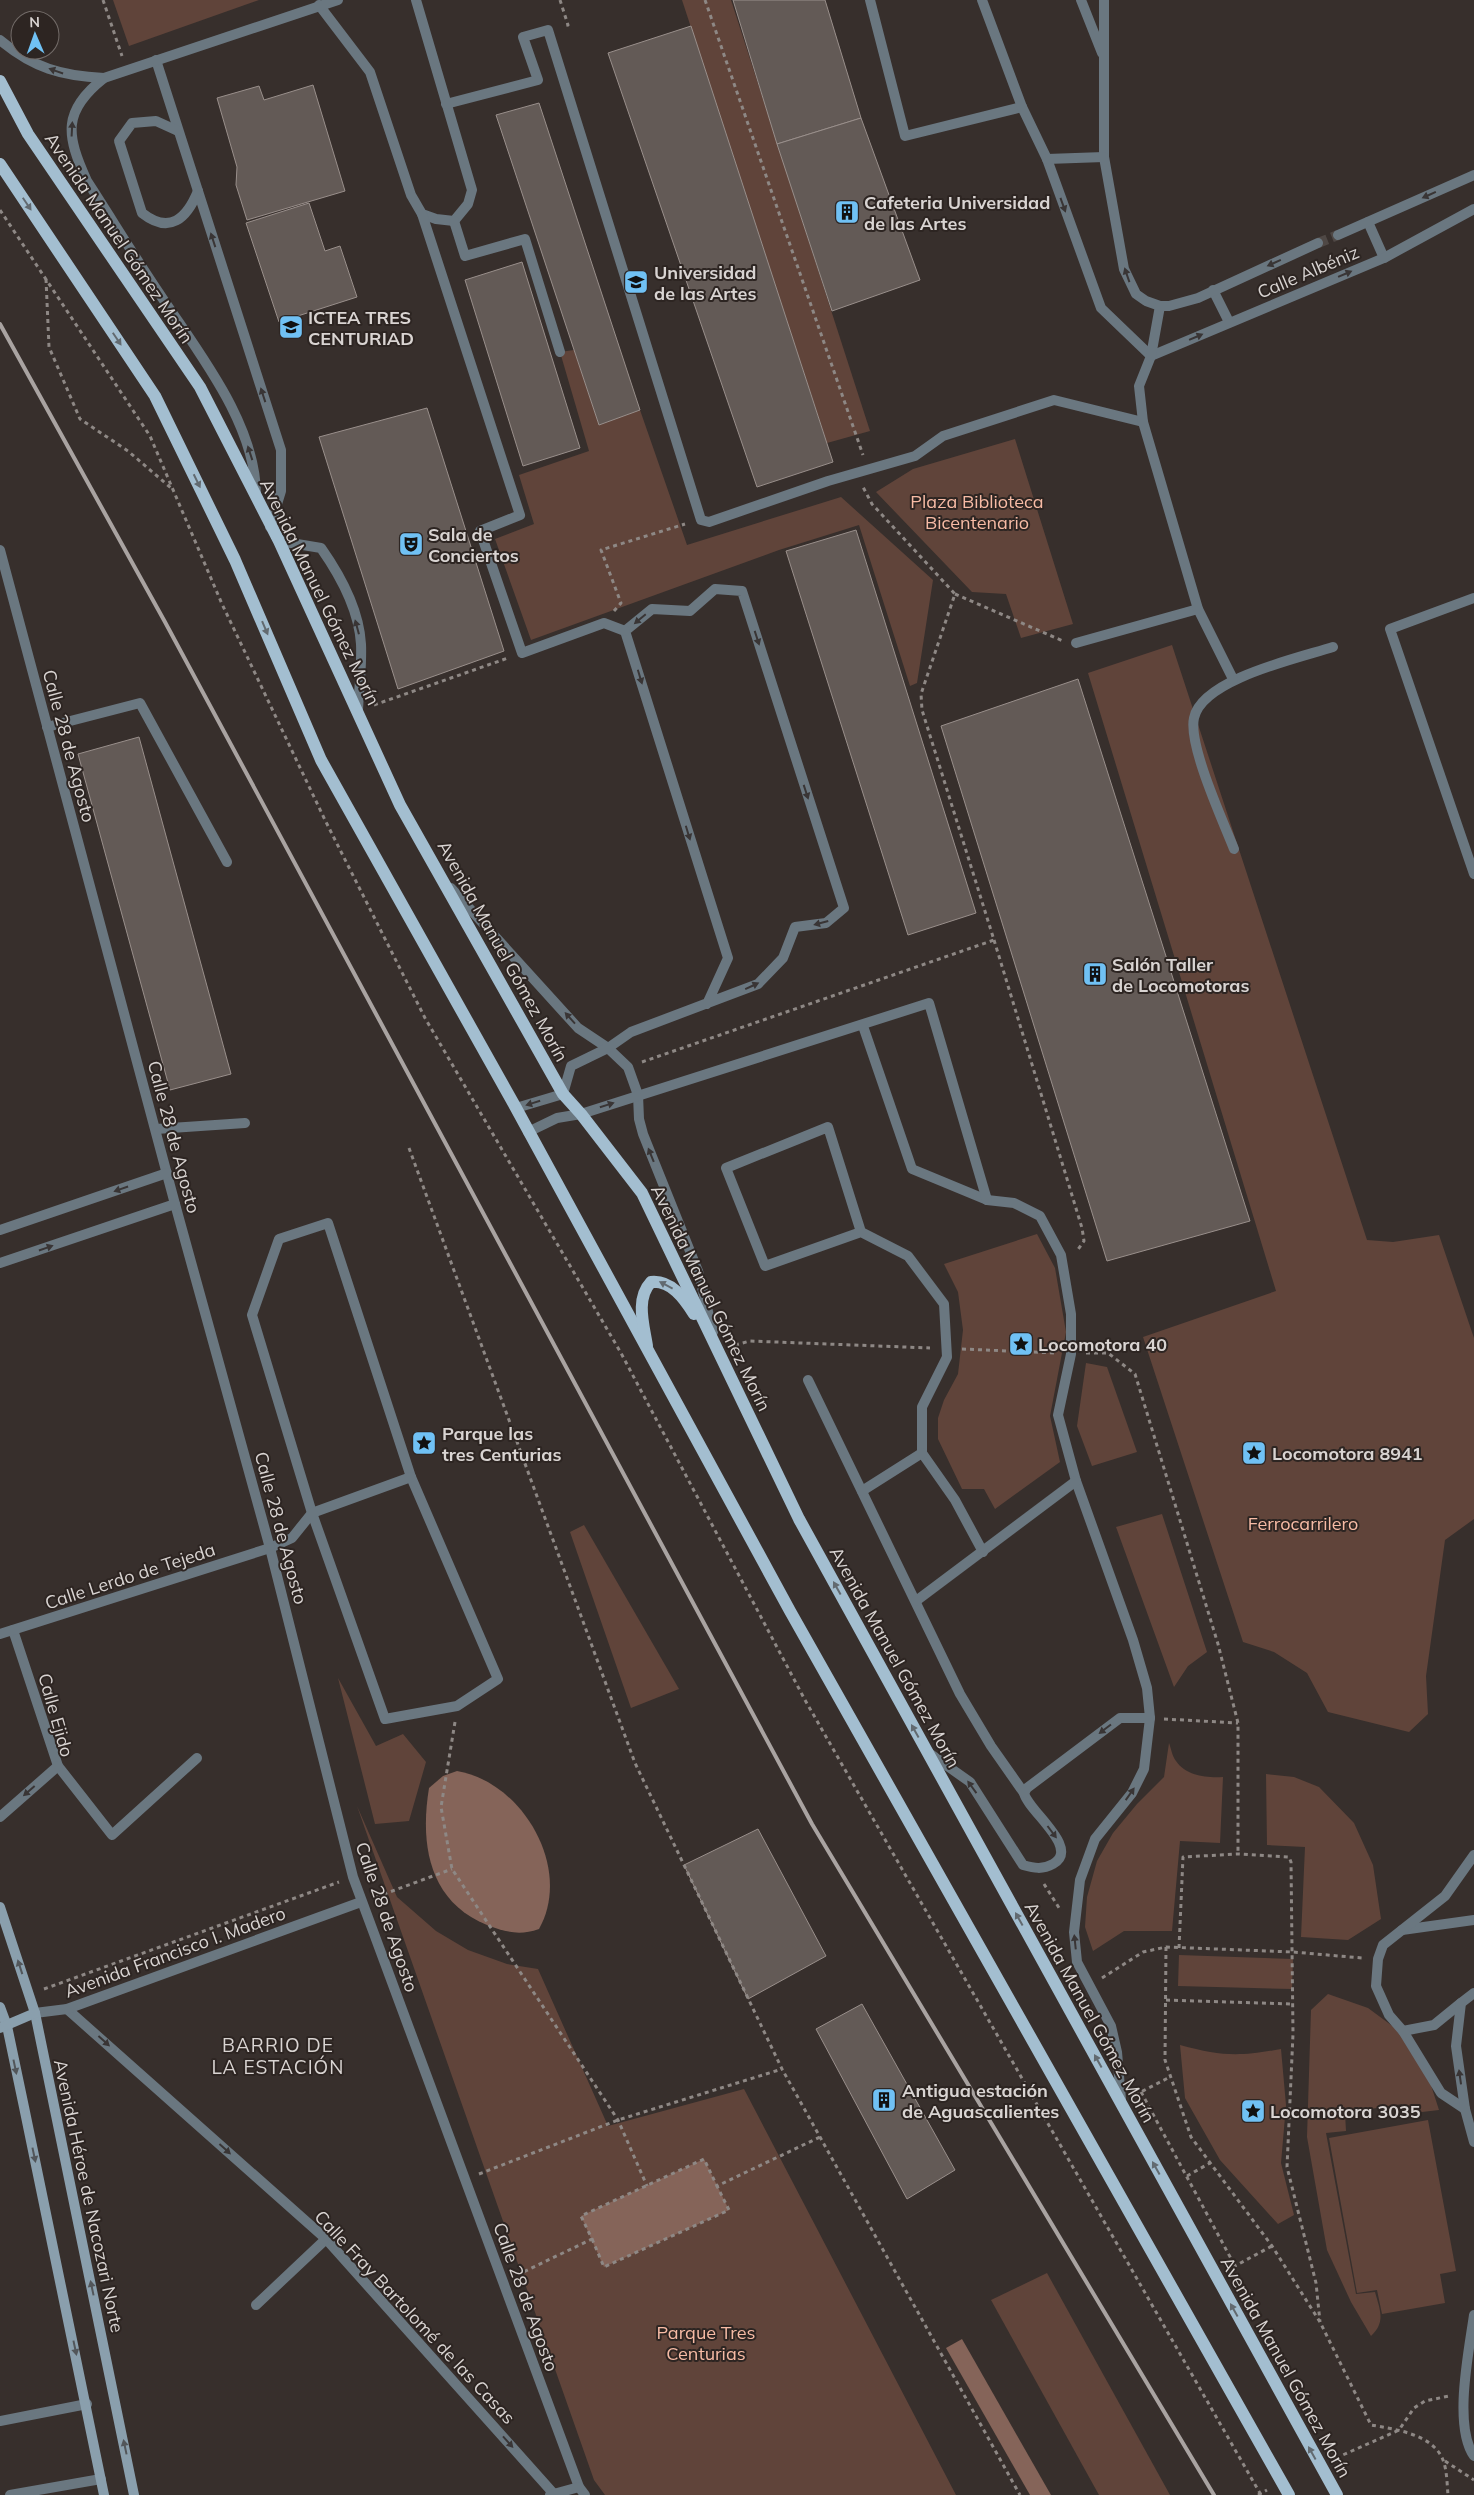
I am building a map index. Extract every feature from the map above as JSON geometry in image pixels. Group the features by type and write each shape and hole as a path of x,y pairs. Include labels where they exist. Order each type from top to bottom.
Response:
{"main road":[{"name":"Avenida Manuel Gómez Morín","path":"0,81 28,134 200,387 256,500 279,541 400,805 563,1094 581,1114 642,1193 799,1519 1337,2495"},
{"path":"0,164 155,396 235,560 321,760 516,1108 649,1356 790,1611 1289,2495"},
{"path":"649,1356 642,1310 643,1295 650,1282 659,1281 668,1284 687,1304 717,1349"},
{"name":"Avenida Héroe de Nacozari Norte","path":"0,1907 35,2013 134,2495"},
{"path":"0,2007 87,2404 104,2495"},
{"name":"Avenida Francisco I. Madero","path":"3,2027 35,2013"}],"street":[{"path":"256,500 256,472 242,428 208,367 87,181 77,158 71,134 74,111 86,92 104,78 338,0"},
{"path":"416,0 472,190 468,204 454,221"},
{"path":"870,0 906,136 1022,107"},
{"path":"982,0 1022,107 1047,159 1101,308 1151,356"},
{"path":"1081,0 1104,58"},
{"path":"1104,0 1104,157 1128,281 1136,294 1146,301 1160,306 1151,356 1139,386 1143,422 1198,609 1233,679"},
{"path":"319,5 370,72 411,195 422,214 520,515 480,531 522,653 604,623 625,631"},
{"path":"446,104 538,80 523,37 548,30 701,520 708,522 915,456 944,436 1054,400 1143,422"},
{"path":"0,40 15,53 42,67 71,76 104,78"},
{"path":"156,60 281,450 282,491 270,527"},
{"path":"178,131 156,121 132,123 119,140 142,213 151,220 166,222 182,218 192,206 198,191"},
{"path":"1047,159 1104,157"},
{"name":"Calle Albéniz","path":"1338,235 1474,175"},
{"name":"Calle Albéniz","path":"1151,356 1384,258 1474,209"},
{"path":"422,214 436,219 454,221"},
{"path":"454,221 465,256 525,239 560,352"},
{"path":"1368,222 1384,258"},
{"name":"Calle Albéniz","path":"1160,306 1184,303 1318,244"},
{"path":"1214,290 1229,322"},
{"path":"279,541 321,548 340,575 359,629 361,645 358,710"},
{"name":"Calle 28 de Agosto","path":"0,550 175,1204 270,1548 353,1877 582,2491"},
{"path":"516,1108 563,1094 572,1066 608,1048 632,1032 758,984 783,958 795,927 826,923 844,908 742,591 715,590 690,611 652,609 625,631"},
{"path":"1474,598 1390,628 1474,874"},
{"path":"1076,643 1198,609"},
{"path":"625,631 728,958 707,1004"},
{"path":"1234,849 1196,744 1194,718 1205,699 1233,679 1333,648"},
{"path":"47,727 140,703 227,862"},
{"path":"445,882 578,1028 608,1048 628,1067 638,1095 639,1119 643,1134 698,1271 717,1349"},
{"path":"528,1132 557,1118 581,1114 863,1026 929,1003 987,1200"},
{"path":"863,1026 912,1170 987,1200 1014,1203 1040,1216 1061,1255 1071,1314 1071,1354 1058,1414 1076,1481 1133,1640 1147,1688 1150,1718 1144,1769 1132,1792 1095,1839 1080,1880 1074,1932 1077,1962 1111,2026 1117,2052 1121,2104"},
{"path":"156,1129 245,1124"},
{"path":"861,1232 765,1266 726,1168 828,1127 861,1232 908,1256 944,1304 947,1357 922,1407 922,1453 954,1500 983,1552"},
{"path":"0,1230 167,1173"},
{"path":"0,1263 175,1204"},
{"path":"328,1223 411,1477 498,1679 457,1706 385,1719 312,1513 252,1315 279,1239 328,1223"},
{"path":"808,1380 960,1694 991,1746 1024,1793 1026,1802 1060,1842 1061,1852 1056,1862 1045,1868 1023,1865 970,1782 926,1752"},
{"path":"862,1491 922,1453"},
{"path":"312,1513 411,1477"},
{"path":"916,1602 1076,1481"},
{"name":"Calle Lerdo de Tejeda","path":"0,1634 270,1548 292,1538 312,1513"},
{"name":"Calle Ejido","path":"0,1816 58,1766 13,1630"},
{"path":"1024,1793 1027,1788 1120,1718 1150,1718"},
{"path":"58,1766 112,1836 198,1758"},
{"path":"1465,2109 1442,2093 1403,2031 1389,2014 1376,1986 1378,1959 1383,1946 1444,1896 1474,1855"},
{"name":"Avenida Francisco I. Madero","path":"35,2013 67,2009 361,1902"},
{"path":"1401,1930 1474,1920"},
{"path":"1403,2031 1434,2026 1474,1993"},
{"path":"1461,2003 1456,2046 1465,2109 1474,2142"},
{"name":"Calle Fray Bartolomé de las Casas","path":"67,2009 326,2239 552,2494"},
{"path":"256,2305 326,2239"},
{"path":"1474,2315 1463,2413 1470,2450 1474,2456"},
{"path":"0,2421 87,2404"},
{"path":"10,2495 101,2480"},
{"path":"552,2494 582,2491"}],"path":[{"path":"103,0 127,70"},
{"path":"705,0 868,470 864,488 872,504 955,594 1067,642 1076,643"},
{"path":"0,210 150,436 222,604 321,812 425,1018 621,1353 805,1700 1261,2495"},
{"path":"46,278 49,347 80,419 128,451 173,490"},
{"path":"604,623 621,604 600,550 701,520"},
{"path":"955,594 921,694 922,710 1082,1228 1084,1241 1077,1251 1061,1255"},
{"path":"358,710 522,653"},
{"path":"628,1067 994,940"},
{"path":"409,1148 635,1763 782,2069 1020,2495"},
{"path":"457,1706 441,1807 452,1869 618,2120 647,2186"},
{"path":"1150,1718 1238,1723"},
{"path":"1238,1854 1239,1795"},
{"path":"1179,1948 1183,1857 1238,1854 1289,1857 1291,1862 1293,2004 1287,2167 1316,2283 1320,2322"},
{"path":"1035,1868 1074,1932"},
{"path":"361,1902 452,1869"},
{"path":"29,1994 353,1877"},
{"path":"1166,1947 1165,2060 1191,2137 1272,2246 1320,2322 1371,2425 1399,2430 1426,2441 1438,2449 1444,2461 1448,2495"},
{"path":"1091,1986 1142,1952 1166,1947 1293,1952 1378,1959"},
{"path":"1166,2000 1293,2004"},
{"path":"465,2180 618,2120 782,2069"},
{"path":"1121,2104 1170,2077"},
{"path":"1141,2092 1235,2266"},
{"path":"717,2186 820,2137"},
{"path":"704,2159 729,2210 604,2267 581,2216 647,2186 704,2159"},
{"path":"1167,2188 1210,2163"},
{"path":"503,2282 592,2239"},
{"path":"1215,2276 1272,2246"},
{"path":"1399,2430 1414,2408 1425,2401 1464,2394"},
{"path":"1444,2461 1474,2480"}],"green space":[{"path":"113,0 259,0 129,46"},
{"path":"682,0 731,0 870,431 827,443"},
{"path":"574,350 599,425 640,410 687,545 841,497 933,580 917,683 910,686 859,525 779,550 531,640 495,539 534,524 519,475 589,451 560,352"},
{"name":"Plaza Biblioteca Bicentenario","path":"1015,439 1073,624 1021,638 1006,594 972,592 876,492 913,469"},
{"name":"Ferrocarrilero","path":"1172,645 1367,1240 1393,1242 1439,1235 1474,1338 1474,1519 1445,1540 1426,1676 1428,1714 1409,1732 1328,1712 1307,1673 1274,1652 1243,1642 1143,1337 1276,1291 1088,673"},
{"path":"1037,1234 1055,1268 1066,1332 1050,1416 1060,1462 995,1509 984,1489 962,1489 938,1439 938,1418 944,1400 958,1374 963,1330 958,1292 944,1264"},
{"path":"1086,1363 1107,1367 1137,1452 1092,1466 1077,1426"},
{"path":"1162,1514 1207,1652 1188,1666 1174,1687 1116,1527"},
{"path":"584,1525 679,1689 631,1708 570,1532"},
{"path":"338,1678 376,1746 403,1734 426,1762 409,1821 375,1824"},
{"path":"1169,1743 1175,1759 1185,1770 1197,1775 1223,1777 1220,1843 1180,1841 1172,1931 1124,1931 1093,1951 1085,1927 1087,1897 1097,1861 1113,1833 1137,1804 1164,1777"},
{"path":"1266,1774 1294,1777 1319,1787 1354,1823 1373,1865 1381,1919 1348,1940 1301,1937 1305,1847 1267,1845"},
{"name":"Parque Tres Centurias","path":"357,1806 397,1897 436,1931 468,1950 507,1964 538,1969 608,2126 744,2089 956,2495 605,2495 594,2480"},
{"path":"1179,1955 1293,1959 1292,1989 1178,1986"},
{"path":"1328,1994 1368,2008 1410,2039 1428,2076 1439,2110 1405,2114 1402,2104 1345,2113 1346,2131 1326,2133 1356,2294 1375,2292 1380,2310 1379,2326 1371,2336 1351,2302 1327,2250 1307,2137 1311,2010"},
{"path":"1180,2045 1230,2054 1281,2049 1286,2105 1281,2163 1294,2215 1278,2224 1220,2160 1185,2098"},
{"path":"1428,2120 1456,2271 1440,2274 1445,2303 1382,2314 1377,2290 1357,2293 1329,2138"},
{"path":"1047,2273 1170,2495 1099,2495 991,2300"}],"shaded area":[{"path":"457,1771 481,1778 502,1792 521,1810 535,1832 545,1856 550,1881 548,1905 539,1929 519,1933 500,1930 487,1925 467,1914 452,1901 440,1886 432,1868 428,1849 426,1809 429,1788 443,1776"},
{"path":"704,2159 729,2210 604,2267 581,2216"},
{"path":"962,2339 1051,2495 1030,2495 946,2348"}],"building":[{"path":"733,0 825,0 861,118 777,144"},
{"path":"691,26 833,462 757,487 608,53"},
{"path":"313,85 345,191 247,220 236,185 237,167 217,98 259,86 264,100"},
{"path":"539,103 640,410 599,425 496,115"},
{"name":"Cafeteria Universidad de las Artes","path":"861,118 920,280 832,311 777,144"},
{"path":"309,203 325,251 340,246 357,297 279,322 246,223"},
{"path":"522,262 580,448 523,466 465,280"},
{"name":"Sala de Conciertos","path":"427,408 504,651 398,689 319,437"},
{"path":"856,530 976,913 908,935 786,551"},
{"name":"Salón Taller de Locomotoras","path":"1078,679 1250,1221 1107,1261 941,726"},
{"path":"139,737 231,1074 170,1090 78,754"},
{"path":"758,1829 826,1956 748,1999 684,1865"},
{"name":"Antigua estación de Aguascalientes","path":"862,2004 955,2170 907,2199 816,2029"}],"tunnel":[{"path":"1318,243 1338,235"}],"railway":[{"path":"0,324 165,622 812,1824 1214,2495"}],"place":[{"name":"Cafeteria Universidad de las Artes","path":"847,212"},
{"name":"Universidad de las Artes","path":"636,282"},
{"name":"ICTEA TRES CENTURIAD","path":"291,327"},
{"name":"Sala de Conciertos","path":"411,544"},
{"name":"Salón Taller de Locomotoras","path":"1095,974"},
{"name":"Locomotora 40","path":"1021,1344"},
{"name":"Parque las tres Centurias","path":"424,1443"},
{"name":"Locomotora 8941","path":"1254,1453"},
{"name":"Antigua estación de Aguascalientes","path":"884,2100"},
{"name":"Locomotora 3035","path":"1253,2111"}],"district":[{"name":"BARRIO DE LA ESTACIÓN","path":"278,2056"}]}
